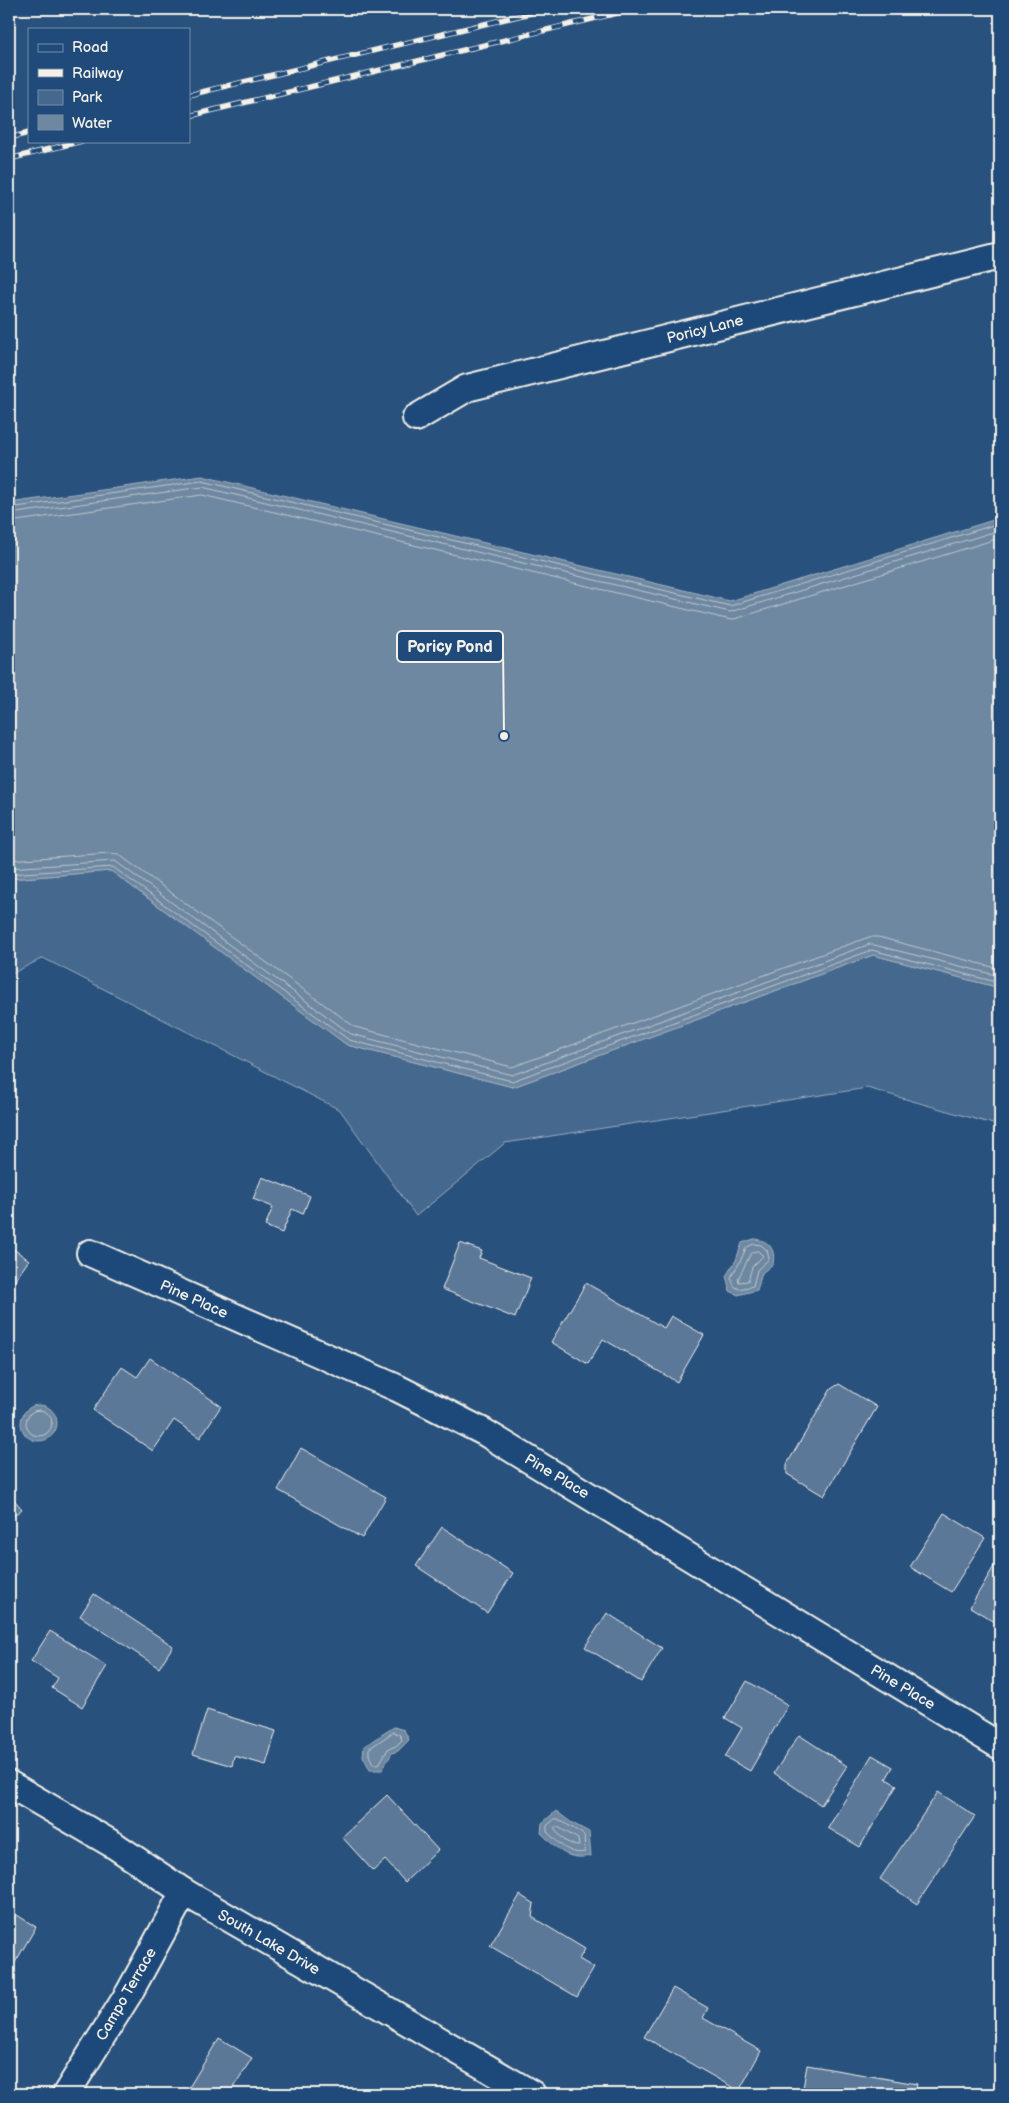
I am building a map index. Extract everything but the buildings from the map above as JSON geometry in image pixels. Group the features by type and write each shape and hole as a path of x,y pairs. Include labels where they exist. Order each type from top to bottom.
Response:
{"street":[{"name":"Poricy Lane","path":"416,418 468,388 1000,256"},
{"name":"Pine Place","path":"90,1253 397,1388 484,1432 1000,1746"},
{"name":"South Lake Drive","path":"9,1784 114,1845 184,1892 532,2094"},
{"name":"Campo Terrace","path":"66,2094 129,1993 184,1892"}],"green space":[{"path":"111,871 347,1045 513,1087 873,955 1000,988 1000,1126 867,1088 505,1143 416,1216 340,1110 43,958 9,975 9,879"}],"water":[{"path":"202,476 730,601 1000,518 1000,988 873,955 513,1087 347,1045 111,871 9,879 9,503"},
{"path":"754,1239 764,1241 770,1246 774,1259 773,1264 762,1273 757,1290 738,1295 730,1291 726,1276 736,1260 742,1243"},
{"path":"39,1405 46,1406 52,1410 56,1416 56,1430 52,1436 46,1440 39,1441 32,1440 26,1436 22,1430 21,1423 22,1416 26,1410 32,1406"},
{"path":"394,1727 404,1730 409,1740 398,1751 392,1753 382,1770 370,1770 363,1756 364,1746"},
{"path":"556,1811 572,1823 589,1832 591,1856 575,1857 569,1855 558,1849 541,1833 542,1823"}],"railway":[{"path":"190,95 547,9"},
{"path":"190,116 634,9"},
{"path":"9,138 28,133"},
{"path":"9,159 78,142"}],"place":[{"name":"Poricy Pond","path":"504,736"}]}
